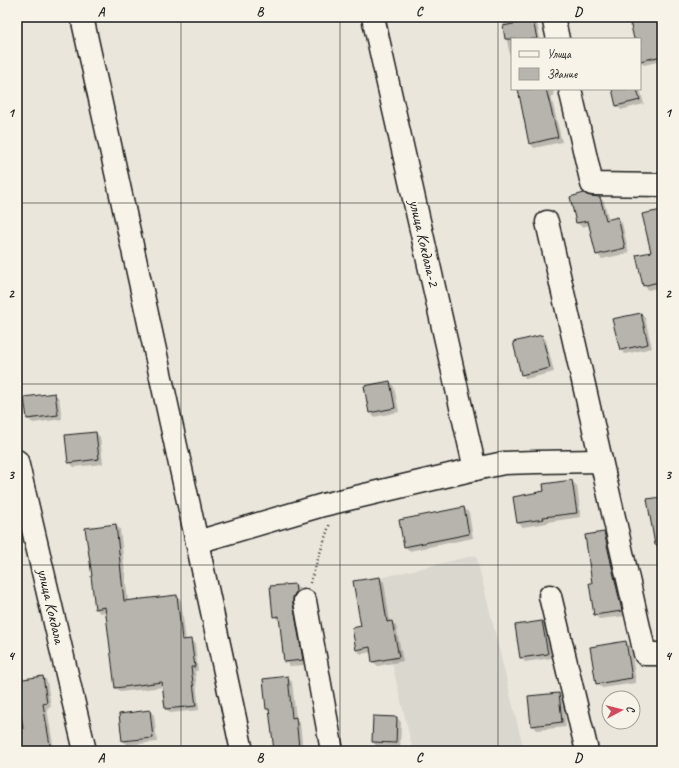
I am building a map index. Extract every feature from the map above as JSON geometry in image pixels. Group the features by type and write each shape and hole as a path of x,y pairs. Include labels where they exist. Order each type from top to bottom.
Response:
{"street":[{"path":"82,17 242,751"},
{"name":"улица Кокдала-2","path":"373,17 475,469"},
{"path":"553,17 558,38"},
{"path":"570,90 592,184 662,185"},
{"path":"547,222 645,654 662,654"},
{"name":"улица Кокдала","path":"17,461 85,751"},
{"path":"197,542 337,502 504,463 601,461"},
{"path":"550,596 587,751"},
{"path":"305,601 332,751"}],"path":[{"path":"305,601 337,502"}],"shaded area":[{"path":"476,555 524,751 413,751 372,580"}],"building":[{"path":"629,17 656,17 662,32 662,56 641,61 641,38 634,38"},
{"path":"533,20 537,38 505,39 503,26"},
{"path":"518,90 546,90 558,137 529,144"},
{"path":"612,90 637,90 640,100 616,106"},
{"path":"584,193 591,196 600,197 606,220 618,217 625,248 596,255 588,221 576,223 570,197"},
{"path":"662,210 662,281 643,286 636,255 651,252 642,214"},
{"path":"641,313 648,344 620,350 612,319"},
{"path":"542,335 550,368 521,375 513,342"},
{"path":"390,381 395,408 369,413 364,386"},
{"path":"55,393 58,415 27,419 24,397"},
{"path":"96,432 99,459 68,463 65,435"},
{"path":"572,480 577,513 543,517 544,519 517,523 513,497 544,491 543,484"},
{"path":"662,497 662,545 655,545 647,499"},
{"path":"464,507 469,534 404,547 399,520"},
{"path":"116,524 124,601 177,595 182,640 191,639 195,667 191,667 196,706 165,709 162,682 115,688 105,607 95,609 85,528"},
{"path":"604,532 622,611 594,615 589,583 592,583 585,535"},
{"path":"380,577 387,622 392,621 399,657 372,662 370,647 356,650 352,628 361,626 353,581"},
{"path":"295,584 296,592 293,597 293,603 303,660 284,662 279,616 273,617 270,586"},
{"path":"542,621 548,654 520,658 515,625"},
{"path":"626,641 632,678 596,684 590,647"},
{"path":"43,676 47,703 43,704 51,751 20,751 17,730 23,729 17,680"},
{"path":"288,676 292,718 296,717 299,748 274,751 269,709 266,709 263,679"},
{"path":"559,693 562,722 531,726 528,696"},
{"path":"150,710 153,738 122,741 119,714"},
{"path":"373,716 397,717 396,743 372,742"}]}
